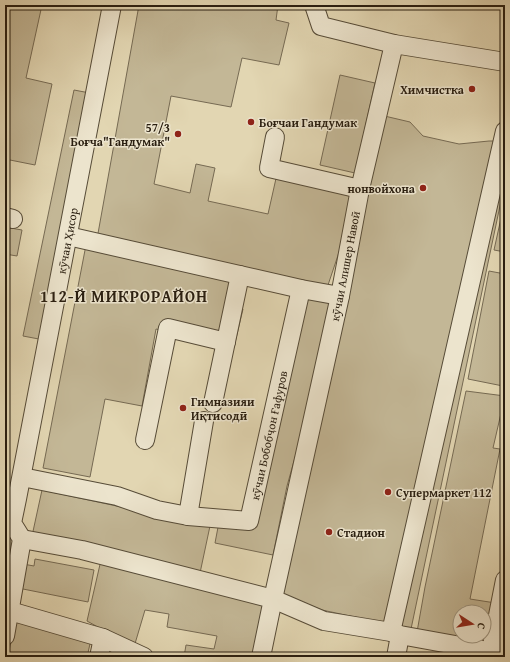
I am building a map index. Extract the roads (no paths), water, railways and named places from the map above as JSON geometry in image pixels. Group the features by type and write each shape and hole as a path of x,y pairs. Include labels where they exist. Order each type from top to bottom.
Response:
{"lane":[{"name":"кӯчаи Ҳисор","path":"22,539 12,523 11,498 22,477 112,5"},
{"path":"314,5 321,26 394,44 505,62"},
{"name":"кӯчаи Алишер Навоӣ","path":"261,657 340,296 360,188 394,44"},
{"path":"396,657 395,633 505,132"},
{"path":"275,137 269,168 360,188"},
{"path":"68,236 301,289 340,296"},
{"path":"213,403 240,275"},
{"name":"кӯчаи Бобобҷон Ғафуров","path":"22,477 117,496 157,510 188,516 249,521 301,289"},
{"path":"145,440 168,328 226,342"},
{"path":"188,516 204,421"},
{"path":"5,636 22,539 102,555 273,599 324,620 498,653 505,580"},
{"path":"10,611 104,638 144,657"},
{"path":"99,657 104,638"}],"place":[{"name":"Химчистка","path":"472,89"},
{"name":"Боғчаи Гандумак","path":"251,122"},
{"name":"57/3 Боғча\"Гандумак\"","path":"178,134"},
{"name":"нонвойхона","path":"423,188"},
{"name":"Гимназияи Иқтисодӣ","path":"183,408"},
{"name":"Супермаркет 112","path":"388,492"},
{"name":"Стадион","path":"329,532"}],"district":[{"name":"112-Й МИКРОРАЙОН","path":"124,296"}]}
